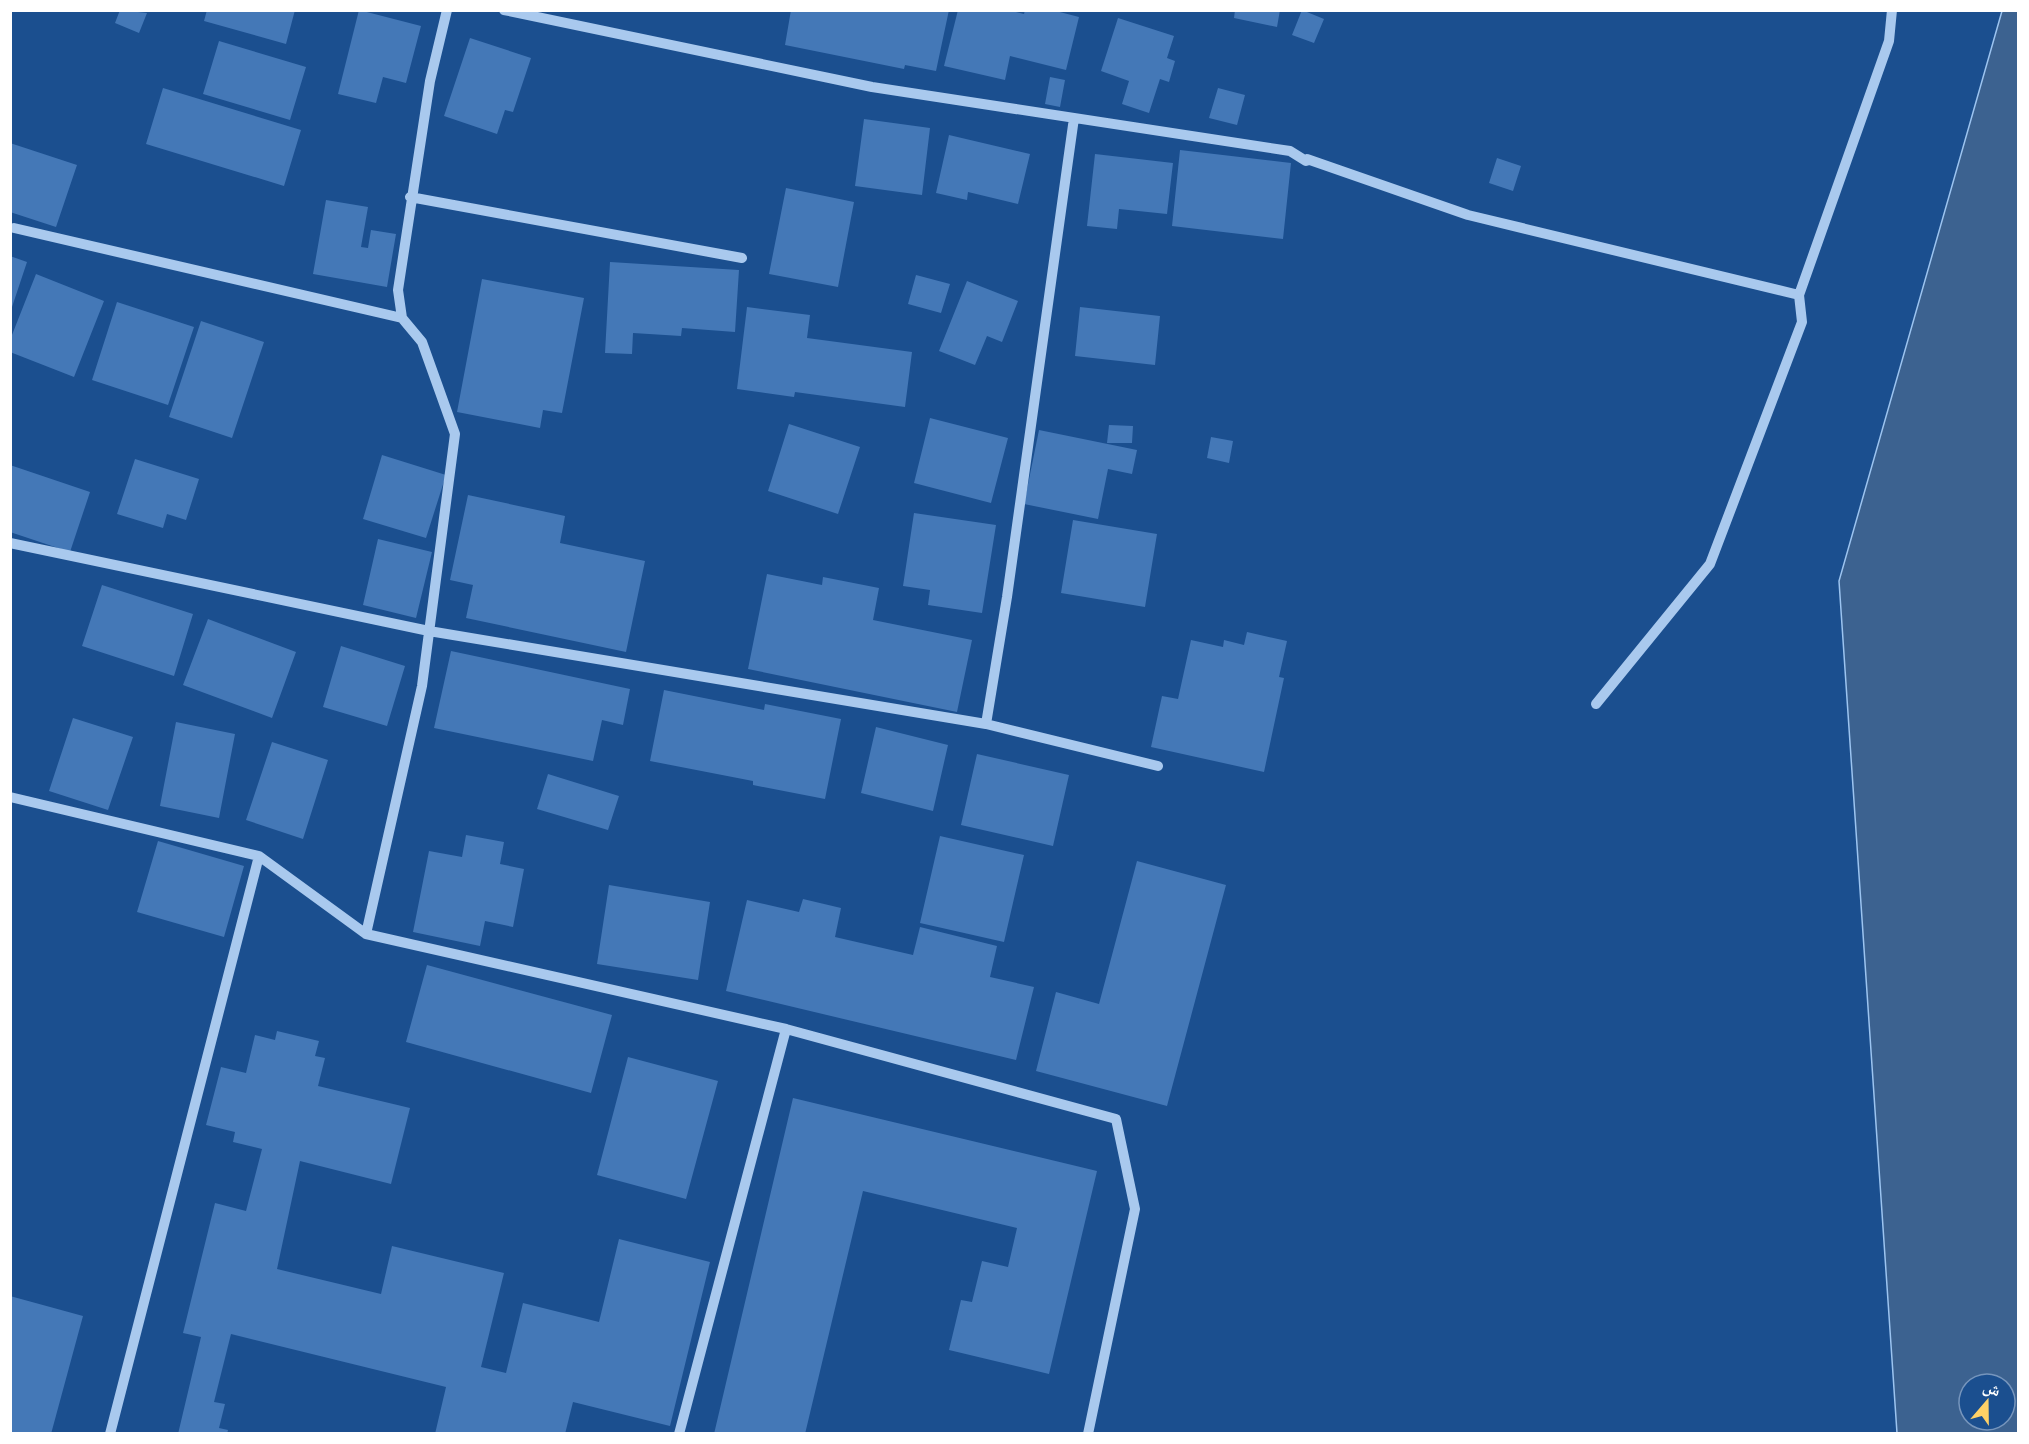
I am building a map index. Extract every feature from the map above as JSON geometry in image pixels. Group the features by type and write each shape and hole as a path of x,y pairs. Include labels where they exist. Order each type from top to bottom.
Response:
{"street":[{"path":"366,934 422,686 455,434 422,342 402,318 398,290 410,197 430,81 447,10"},
{"path":"504,10 872,87 1290,151 1306,161 1306,159 1468,215 1799,295"},
{"path":"1596,704 1710,564 1802,322 1799,295 1889,41 1892,10"},
{"path":"986,724 1007,597 1074,118"},
{"path":"410,197 742,258"},
{"path":"14,228 402,318"},
{"path":"10,543 429,631 986,724 1158,766"},
{"path":"10,797 259,856 366,934 786,1029 1116,1119 1135,1209 1088,1434"},
{"path":"110,1434 259,856"},
{"path":"679,1434 786,1029"}],"water":[{"path":"2002,11 2018,11 2018,1433 1897,1433 1839,581"}],"building":[{"path":"120,10 147,13 139,33 115,23"},
{"path":"207,10 295,10 286,44 204,21"},
{"path":"359,10 421,26 406,83 383,77 376,103 338,94"},
{"path":"791,10 949,10 936,71 905,65 904,69 785,45"},
{"path":"958,10 1007,10 1024,14 1025,10 1052,10 1079,17 1066,70 1010,56 1005,80 944,66"},
{"path":"1235,10 1280,10 1277,27 1234,18"},
{"path":"1302,10 1324,19 1314,43 1292,35"},
{"path":"1118,18 1174,36 1167,58 1175,61 1169,82 1160,79 1149,113 1122,104 1129,81 1101,71"},
{"path":"470,38 531,58 513,112 505,110 497,134 444,116"},
{"path":"219,41 306,67 290,120 203,94"},
{"path":"1050,77 1065,80 1060,107 1045,104"},
{"path":"163,88 301,130 284,186 146,144"},
{"path":"1218,88 1245,95 1237,125 1209,118"},
{"path":"864,119 930,128 922,195 855,186"},
{"path":"949,135 1030,154 1018,204 968,192 967,200 936,193"},
{"path":"10,143 77,165 56,227 10,212"},
{"path":"1180,150 1291,163 1283,239 1172,226"},
{"path":"1095,154 1173,163 1167,214 1119,209 1117,229 1087,226"},
{"path":"1497,158 1521,166 1513,191 1489,183"},
{"path":"786,188 854,202 838,287 769,274"},
{"path":"326,200 368,207 361,247 368,248 371,230 396,234 387,287 313,274"},
{"path":"10,256 27,262 11,310 10,310"},
{"path":"610,262 739,270 735,332 682,328 681,336 633,333 632,354 605,353"},
{"path":"36,274 104,301 74,377 10,352 10,340"},
{"path":"916,275 950,284 941,313 908,304"},
{"path":"482,279 584,298 562,413 543,410 540,428 457,412"},
{"path":"967,281 1018,301 1002,342 987,336 975,365 939,351"},
{"path":"117,302 194,327 168,405 92,380"},
{"path":"747,307 810,315 807,338 912,352 905,407 795,392 794,397 737,389"},
{"path":"1080,307 1160,316 1155,365 1075,356"},
{"path":"201,321 264,342 232,438 169,417"},
{"path":"930,418 1008,438 991,503 914,483"},
{"path":"789,424 860,447 838,514 768,491"},
{"path":"1109,425 1133,426 1132,443 1107,443"},
{"path":"1039,430 1137,450 1132,474 1108,469 1098,519 1024,504"},
{"path":"1211,437 1233,441 1229,463 1207,458"},
{"path":"382,455 446,475 426,538 363,519"},
{"path":"135,459 199,479 186,520 167,514 163,528 117,514"},
{"path":"10,465 90,492 70,552 10,532"},
{"path":"468,495 565,516 560,543 645,561 626,652 466,618 473,585 450,580"},
{"path":"914,513 996,525 982,613 928,605 930,590 903,586"},
{"path":"1073,520 1157,534 1145,607 1061,593"},
{"path":"378,539 432,552 416,618 363,605"},
{"path":"767,574 822,585 823,577 879,588 873,620 972,640 957,712 748,669"},
{"path":"102,585 193,614 174,676 82,646"},
{"path":"208,619 296,652 272,718 183,685"},
{"path":"1247,632 1287,641 1279,677 1284,678 1264,772 1151,747 1162,696 1178,699 1191,640 1223,647 1224,640 1244,645"},
{"path":"341,646 405,666 387,726 323,707"},
{"path":"451,651 630,689 623,725 602,720 593,761 434,728"},
{"path":"664,690 764,710 765,704 841,719 825,799 753,785 753,781 650,761"},
{"path":"73,718 133,737 108,810 49,791"},
{"path":"176,722 235,734 219,818 160,806"},
{"path":"876,727 948,745 933,811 861,793"},
{"path":"272,742 328,760 303,839 246,820"},
{"path":"977,754 1069,775 1053,846 961,825"},
{"path":"548,774 619,796 608,830 537,809"},
{"path":"466,835 504,842 500,864 524,869 513,927 485,921 480,946 413,932 429,851 462,857"},
{"path":"940,836 1024,855 1004,942 920,923"},
{"path":"158,841 244,866 224,937 137,912"},
{"path":"1137,861 1226,885 1167,1106 1036,1071 1056,992 1099,1004"},
{"path":"609,885 710,902 698,980 597,964"},
{"path":"803,899 841,908 835,937 913,955 920,927 997,946 990,977 1034,987 1016,1060 726,991 747,900 799,912"},
{"path":"427,965 612,1015 591,1093 406,1042"},
{"path":"277,1031 319,1041 315,1056 325,1058 318,1086 410,1108 391,1184 300,1161 277,1269 381,1294 392,1246 504,1273 481,1367 506,1373 523,1303 599,1322 619,1239 710,1262 670,1426 573,1402 565,1434 435,1434 446,1387 231,1334 214,1402 225,1404 219,1428 228,1430 227,1434 178,1434 201,1337 183,1333 215,1203 246,1211 262,1149 233,1142 235,1132 206,1125 221,1067 246,1073 255,1035 275,1040"},
{"path":"628,1057 718,1081 686,1199 597,1175"},
{"path":"793,1098 1097,1171 1049,1374 949,1350 961,1300 972,1302 982,1261 1008,1267 1017,1228 863,1191 805,1434 714,1434"},
{"path":"10,1296 83,1316 51,1434 10,1434"}]}
